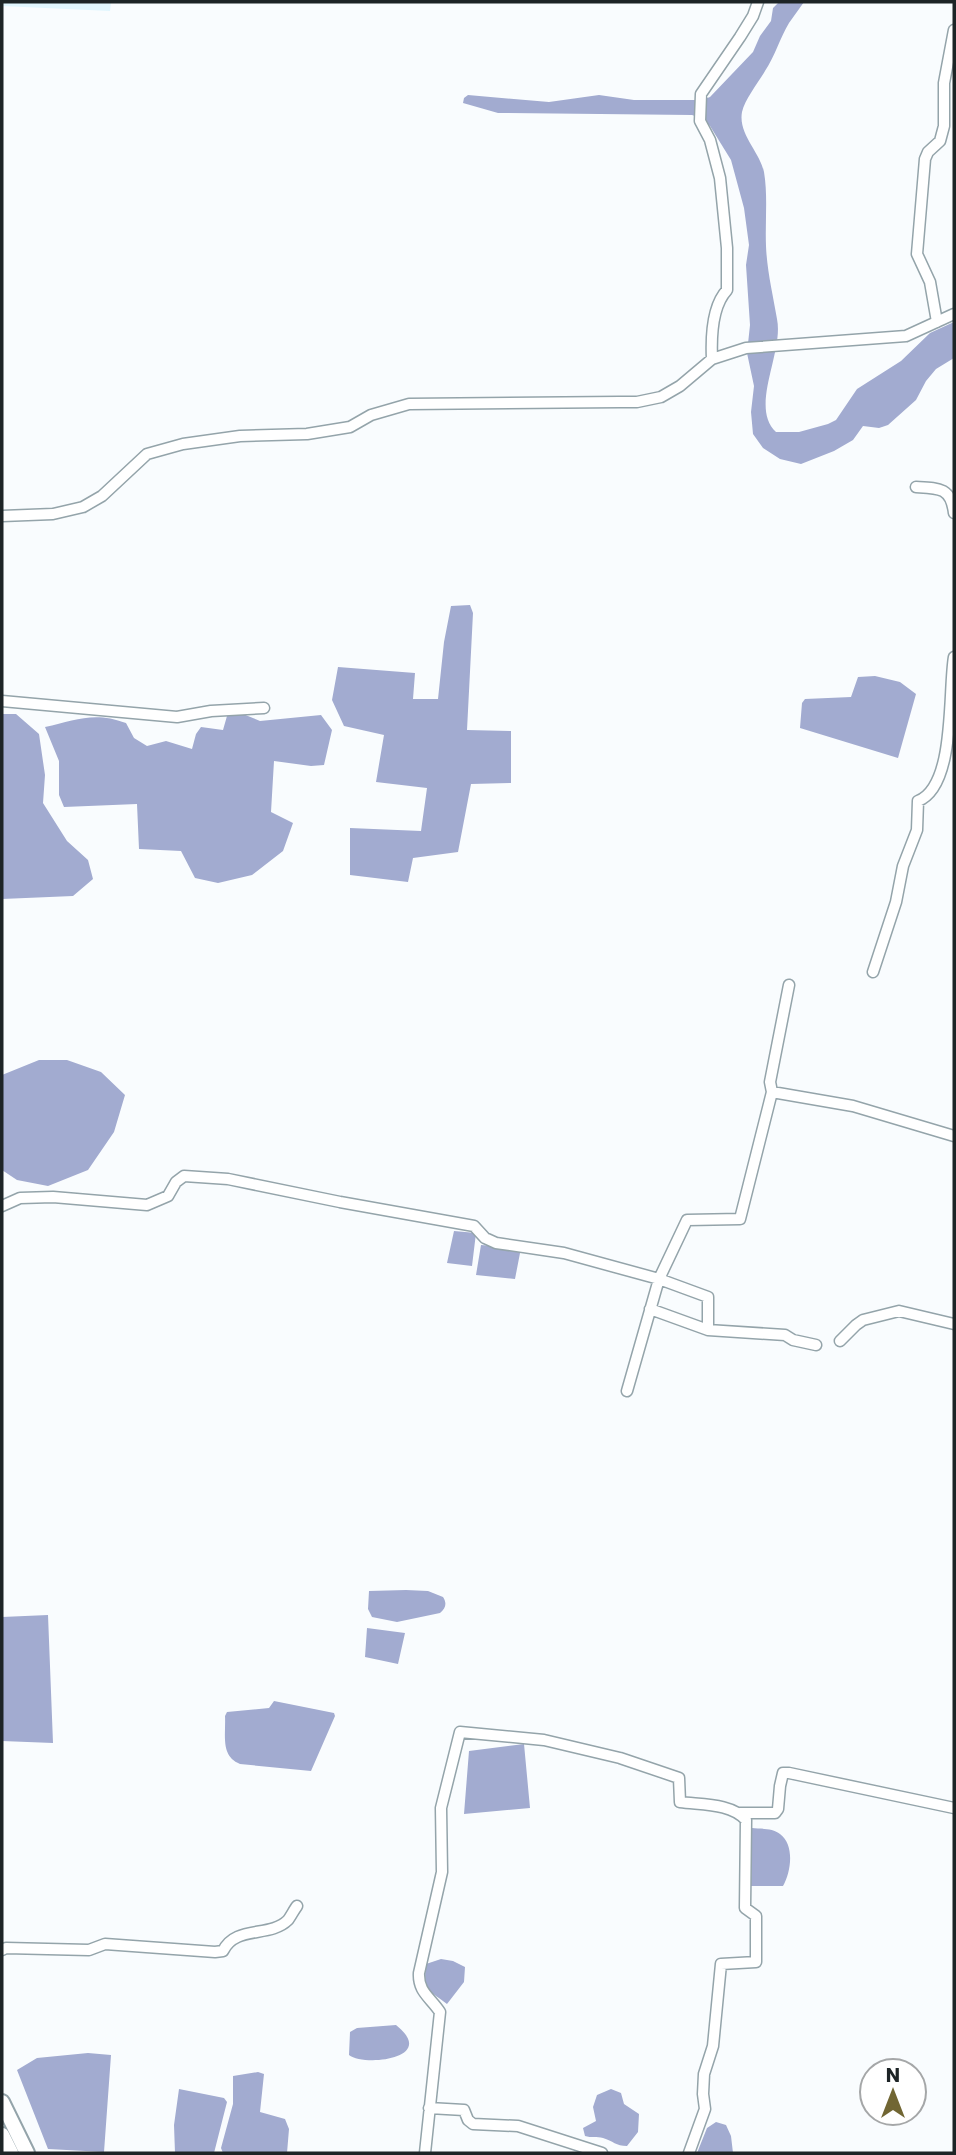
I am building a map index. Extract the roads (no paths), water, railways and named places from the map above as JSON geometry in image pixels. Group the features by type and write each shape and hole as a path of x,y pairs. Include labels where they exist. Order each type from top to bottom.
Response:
{"highway":[{"path":"2,2102 27,2153"},
{"path":"2,2134 11,2153"}],"street":[{"path":"712,359 714,317 721,296 727,290 727,248 720,178 710,140 700,121 701,94 740,37 758,2"},
{"path":"937,323 930,282 917,254 925,159 928,152 940,141 944,127 944,83 954,30"},
{"path":"2,516 53,514 83,507 102,496 146,454 183,444 240,436 307,434 350,427 371,415 409,404 649,400 661,397 680,386 712,359 746,348 906,336 954,314"},
{"path":"916,487 939,488 949,495 954,513"},
{"path":"873,972 896,902 903,866 917,830 918,801 926,798 939,779 946,756 954,657"},
{"path":"2,701 177,716 264,708"},
{"path":"627,1391 659,1279 687,1220 740,1219 772,1092 770,1082 789,985"},
{"path":"772,1092 853,1106 954,1136"},
{"path":"2,1206 20,1198 53,1197 147,1205 168,1196 176,1182 184,1176 228,1179 474,1226 485,1238 496,1243 564,1253 659,1279 708,1297 708,1330"},
{"path":"650,1308 708,1330 785,1335 793,1340 816,1345"},
{"path":"840,1341 863,1321 899,1311 954,1324"},
{"path":"425,2153 440,2012 418,1984 442,1872 441,1808 460,1732 544,1741 620,1758 679,1778 680,1802 731,1808 746,1820 745,1908 756,1916 756,1962 721,1964 713,2046 704,2074 705,2109 689,2153"},
{"path":"740,1813 775,1813 778,1809 783,1773 954,1808"},
{"path":"2,1950 89,1950 105,1944 223,1951 226,1945 240,1935 286,1922 297,1906"},
{"path":"429,2108 464,2110 473,2124 518,2126 602,2153"}],"water":[{"path":"779,2 804,2 789,23 742,112 743,128 762,165 765,181 767,255 778,333 766,394 769,421 776,432 799,432 836,420 857,389 901,361 930,333 954,322 954,358 936,369 916,400 888,425 879,428 863,426 853,440 801,464 780,459 763,448 753,434 751,412 754,386 747,353 750,325 746,265 749,245 744,208 731,160 710,126 701,118 692,115 498,113 463,103 468,95 549,102 599,95 634,100 702,100 710,97 753,52 771,21 773,8"},
{"path":"470,605 473,613 467,730 511,731 511,783 471,784 458,852 413,858 408,882 350,875 350,828 421,831 427,788 376,782 384,735 344,726 332,700 338,667 415,673 413,699 438,699 451,606"},
{"path":"875,676 900,682 916,694 898,758 800,728 802,703 805,699 851,697 858,677"},
{"path":"238,712 260,721 321,715 332,730 324,765 274,761 271,812 293,823 283,851 252,875 218,883 195,878 181,851 139,849 137,804 64,807 59,795 59,761 45,727 85,718 115,719 126,723 134,738 147,746 166,741 192,749 201,727 223,730 227,716"},
{"path":"2,714 16,714 39,734 45,775 43,803 67,841 88,860 93,879 73,896 2,899"},
{"path":"39,1060 67,1060 101,1072 125,1095 114,1132 88,1170 48,1186 17,1180 2,1170 2,1075"},
{"path":"454,1231 476,1233 472,1266 447,1263"},
{"path":"481,1245 521,1248 515,1279 476,1275"},
{"path":"369,1591 428,1591 443,1597 445,1607 440,1613 397,1622 372,1617 368,1609"},
{"path":"48,1615 53,1743 2,1741 2,1617"},
{"path":"367,1628 405,1633 398,1664 365,1657"},
{"path":"274,1701 334,1713 311,1771 240,1764 229,1756 225,1737 227,1712 269,1708"},
{"path":"524,1744 530,1808 464,1814 469,1751"},
{"path":"752,1828 774,1831 785,1839 790,1859 783,1886 751,1886"},
{"path":"441,1959 465,1967 464,1982 447,2004 431,1992 425,1980 426,1964"},
{"path":"396,2025 407,2037 409,2046 404,2053 382,2060 357,2059 349,2055 350,2032 357,2028"},
{"path":"88,2053 111,2055 104,2152 48,2149 17,2070 37,2058"},
{"path":"258,2072 264,2074 260,2112 285,2119 289,2129 287,2153 223,2153 221,2148 233,2104 233,2076"},
{"path":"179,2089 224,2098 227,2102 214,2153 175,2153 174,2125"},
{"path":"611,2089 621,2093 624,2104 639,2114 638,2132 627,2146 601,2137 585,2136 583,2128 596,2121 593,2107 597,2095"},
{"path":"716,2122 726,2125 731,2136 733,2153 697,2153 707,2128"}]}
